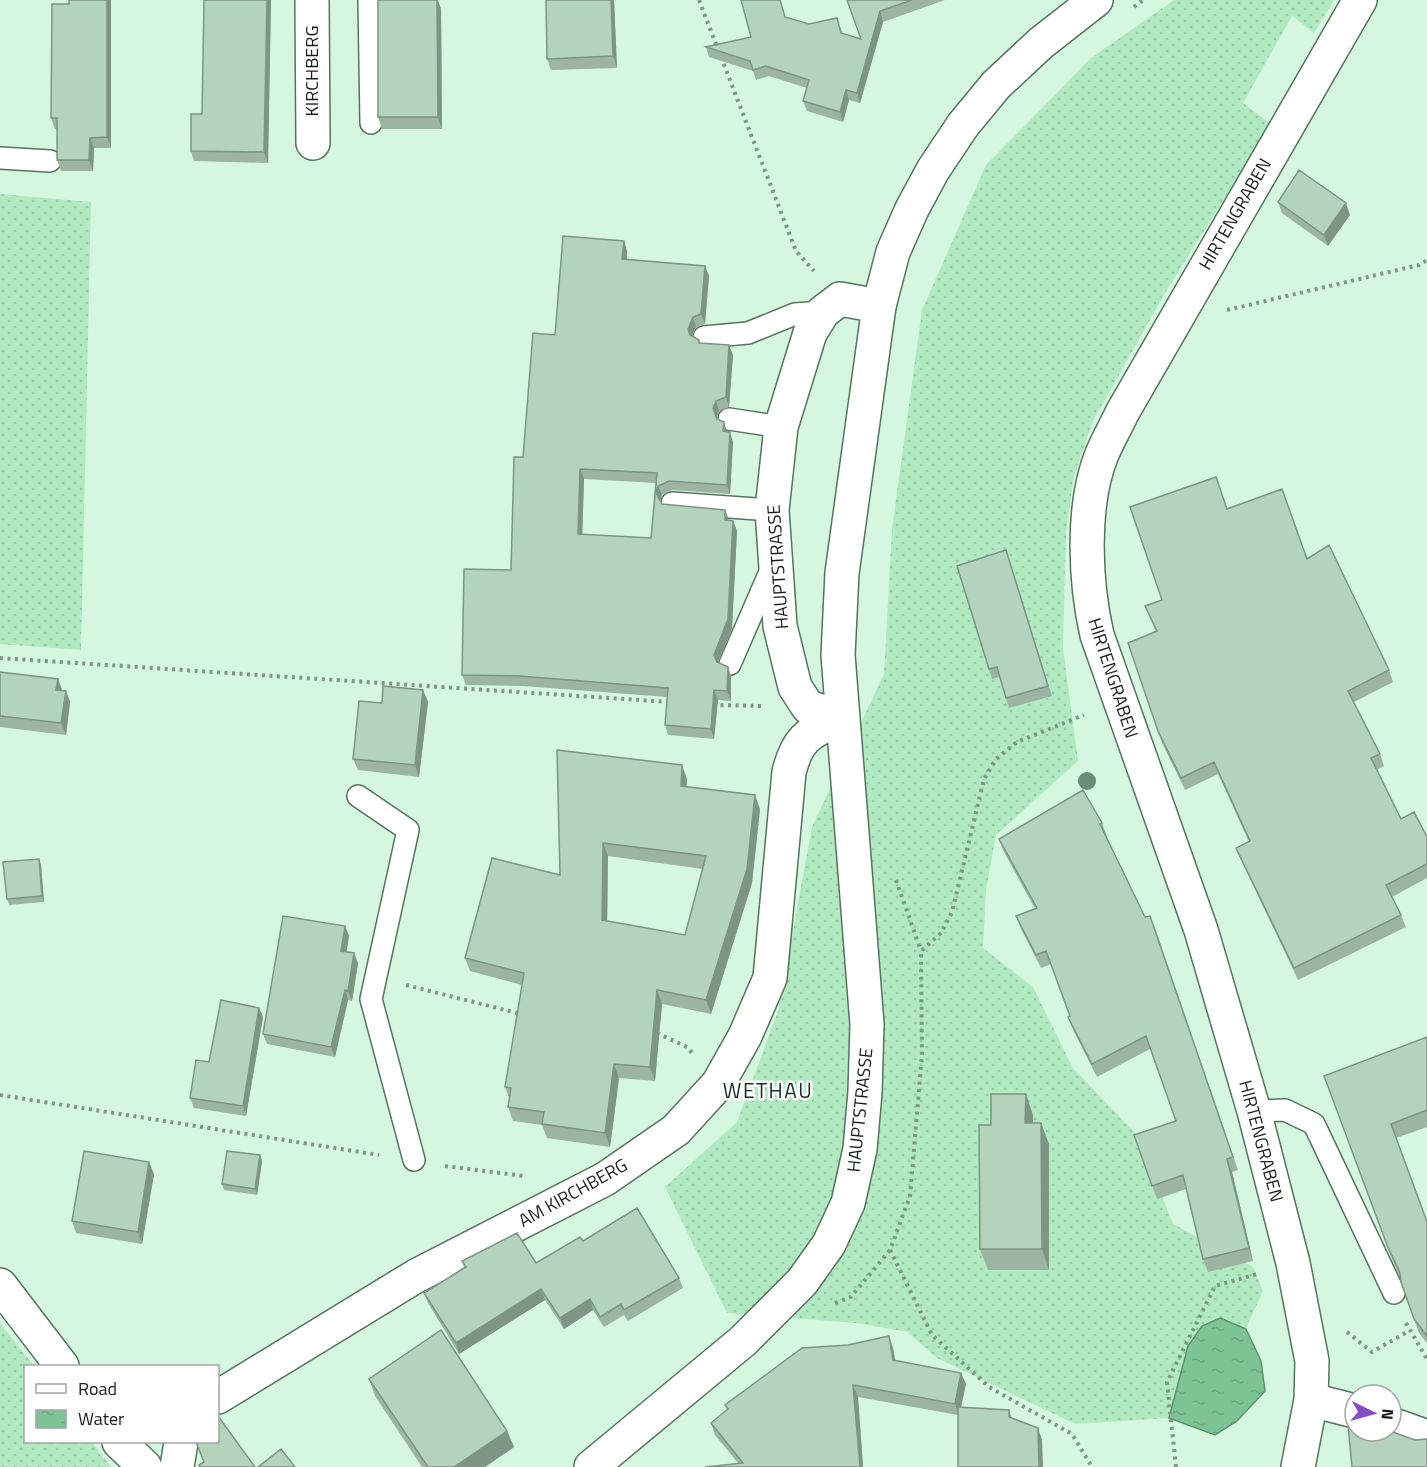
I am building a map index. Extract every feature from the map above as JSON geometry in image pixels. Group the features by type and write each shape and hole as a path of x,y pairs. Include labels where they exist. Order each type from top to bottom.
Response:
{"street":[{"name":"KIRCHBERG","path":"312,0 313,143"},
{"name":"HIRTENGRABEN","path":"1298,1467 1311,1400 1312,1361 1293,1263 1254,1111 1201,930 1096,635 1088,595 1089,510 1101,456 1184,301 1360,0"},
{"name":"HAUPTSTRASSE","path":"591,1467 743,1341 802,1282 829,1244 848,1203 860,1149 865,1092 867,1024 841,717 838,655 842,573 879,306 893,252 912,209 933,170 963,125 996,85 1041,43 1093,1"},
{"path":"832,306 879,306"},
{"name":"HAUPTSTRASSE","path":"832,306 810,333 781,427 772,510 780,626 795,687 808,707 841,717"},
{"name":"AM KIRCHBERG","path":"219,1396 416,1276 605,1179 676,1130 718,1084 745,1036 770,978 789,772 794,753 805,735 841,717"},
{"path":"0,1285 61,1365"},
{"path":"1311,1400 1343,1408"},
{"path":"1403,1428 1427,1437"},
{"path":"120,1443 145,1467"},
{"path":"177,1467 181,1443"}],"lane":[{"path":"369,0 371,123"},
{"path":"0,158 50,161"},
{"path":"704,337 747,333 795,314 832,306"},
{"path":"729,419 781,427"},
{"path":"672,503 772,510"},
{"path":"730,664 774,561"},
{"path":"358,796 408,830 371,999 414,1160"},
{"path":"1254,1111 1285,1110 1314,1124 1394,1293"}],"path":[{"path":"699,0 796,251 832,306"},
{"path":"1126,12 1143,0"},
{"path":"1184,301 1200,311 1225,310 1419,265 1427,260"},
{"path":"0,658 680,703"},
{"path":"921,951 941,933 952,912 984,779 996,759 1017,742 1118,701"},
{"path":"704,704 772,706"},
{"path":"832,1304 851,1297 890,1250 910,1196 922,1054 921,951 893,872"},
{"path":"376,978 527,1015"},
{"path":"650,1029 687,1047 718,1084"},
{"path":"0,1095 505,1175 527,1176"},
{"path":"890,1250 932,1335 989,1387 1072,1434 1092,1467"},
{"path":"1176,1467 1167,1382 1215,1286 1293,1263"},
{"path":"1394,1293 1409,1331 1427,1359"},
{"path":"1302,1305 1316,1307 1372,1352 1409,1331"}],"shaded area":[{"path":"1174,0 1334,0 1314,33 1292,16 1243,103 1271,124 1165,293 1093,421 1074,476 1066,532 1063,648 1078,761 996,835 986,890 983,948 1033,987 1073,1068 1139,1137 1173,1224 1253,1267 1263,1291 1246,1329 1220,1318 1188,1346 1169,1418 1075,1424 937,1358 907,1332 856,1323 727,1313 665,1187 737,1122 778,1011 812,827 884,674 892,529 922,310 986,165 1091,58"},
{"path":"0,194 91,202 81,650 0,644"},
{"path":"0,1323 33,1365 24,1365 24,1443 93,1443 111,1467 0,1467"}],"water":[{"path":"1220,1318 1246,1329 1261,1361 1265,1391 1237,1421 1215,1435 1169,1418 1188,1346 1202,1326"}],"building":[{"path":"69,0 107,0 107,137 90,138 89,160 57,160 57,118 51,118 52,4 69,4"},
{"path":"204,0 267,0 264,152 191,151 191,114 202,114"},
{"path":"378,0 437,0 438,117 378,117"},
{"path":"546,0 611,0 613,56 547,59"},
{"path":"741,0 780,0 785,17 809,24 837,18 841,33 861,39 847,0 912,0 880,11 857,93 846,90 840,112 803,101 809,80 766,66 753,70 750,61 706,47 751,37"},
{"path":"1299,170 1346,203 1324,235 1278,202"},
{"path":"563,236 624,241 622,259 705,266 701,314 693,317 688,329 690,335 699,340 699,343 729,345 726,397 716,401 713,408 717,419 724,422 723,431 730,432 727,485 669,481 658,486 656,493 662,504 725,510 725,520 733,521 728,619 714,655 717,662 728,667 727,691 714,690 711,729 665,725 668,688 520,676 462,675 464,569 511,570 514,457 523,457 533,333 555,335","holes":["580,469 657,473 651,538 578,534"]},
{"path":"1216,477 1227,509 1282,489 1307,559 1329,545 1389,670 1348,691 1380,754 1371,758 1401,819 1414,812 1427,837 1427,864 1386,885 1401,915 1294,968 1236,848 1250,841 1214,762 1181,778 1158,731 1128,643 1157,631 1145,606 1162,600 1130,507"},
{"path":"1006,550 1048,686 1006,698 997,667 989,669 957,566"},
{"path":"0,672 58,679 56,690 66,691 61,723 0,716"},
{"path":"383,686 423,690 415,765 353,759 359,701 382,703"},
{"path":"557,750 682,765 681,786 755,795 747,869 706,1000 657,990 650,1067 614,1064 605,1133 542,1124 544,1112 508,1107 511,1088 505,1087 524,973 465,958 492,858 560,875","holes":["603,843 706,856 685,935 602,920"]},
{"path":"1083,790 1102,823 1100,824 1145,917 1150,916 1233,1157 1227,1159 1249,1248 1203,1259 1183,1175 1152,1186 1134,1135 1176,1121 1146,1036 1092,1064 1068,1017 1070,1016 1046,951 1036,955 1016,916 1037,908 999,839"},
{"path":"39,859 42,896 7,899 3,862"},
{"path":"283,916 345,926 341,951 354,953 348,991 345,990 331,1047 263,1034"},
{"path":"221,1000 259,1008 243,1106 190,1098 196,1060 209,1062"},
{"path":"1427,1037 1427,1110 1391,1124 1427,1222 1427,1336 1414,1319 1400,1273 1387,1245 1324,1076"},
{"path":"991,1094 1026,1094 1025,1123 1041,1123 1042,1249 980,1249 979,1125 991,1125"},
{"path":"84,1151 149,1162 138,1232 72,1221"},
{"path":"227,1151 260,1155 255,1189 222,1184"},
{"path":"637,1208 679,1278 624,1310 621,1304 600,1317 590,1299 560,1318 541,1289 456,1343 424,1293 466,1267 462,1261 517,1233 536,1263 580,1237 583,1241"},
{"path":"441,1330 507,1431 454,1467 428,1467 369,1379"},
{"path":"889,1336 893,1360 961,1373 955,1404 853,1385 860,1467 705,1467 743,1463 711,1423 728,1409 725,1405 802,1348 848,1345"},
{"path":"958,1407 1009,1410 1009,1417 1038,1428 1039,1467 958,1467"},
{"path":"219,1417 255,1467 200,1467 199,1465 204,1462 196,1443 219,1443"},
{"path":"1403,1436 1415,1440 1427,1439 1427,1467 1352,1467 1350,1443 1403,1443"},
{"path":"281,1449 295,1467 258,1467"}],"district":[{"name":"WETHAU","path":"768,1091"}]}
